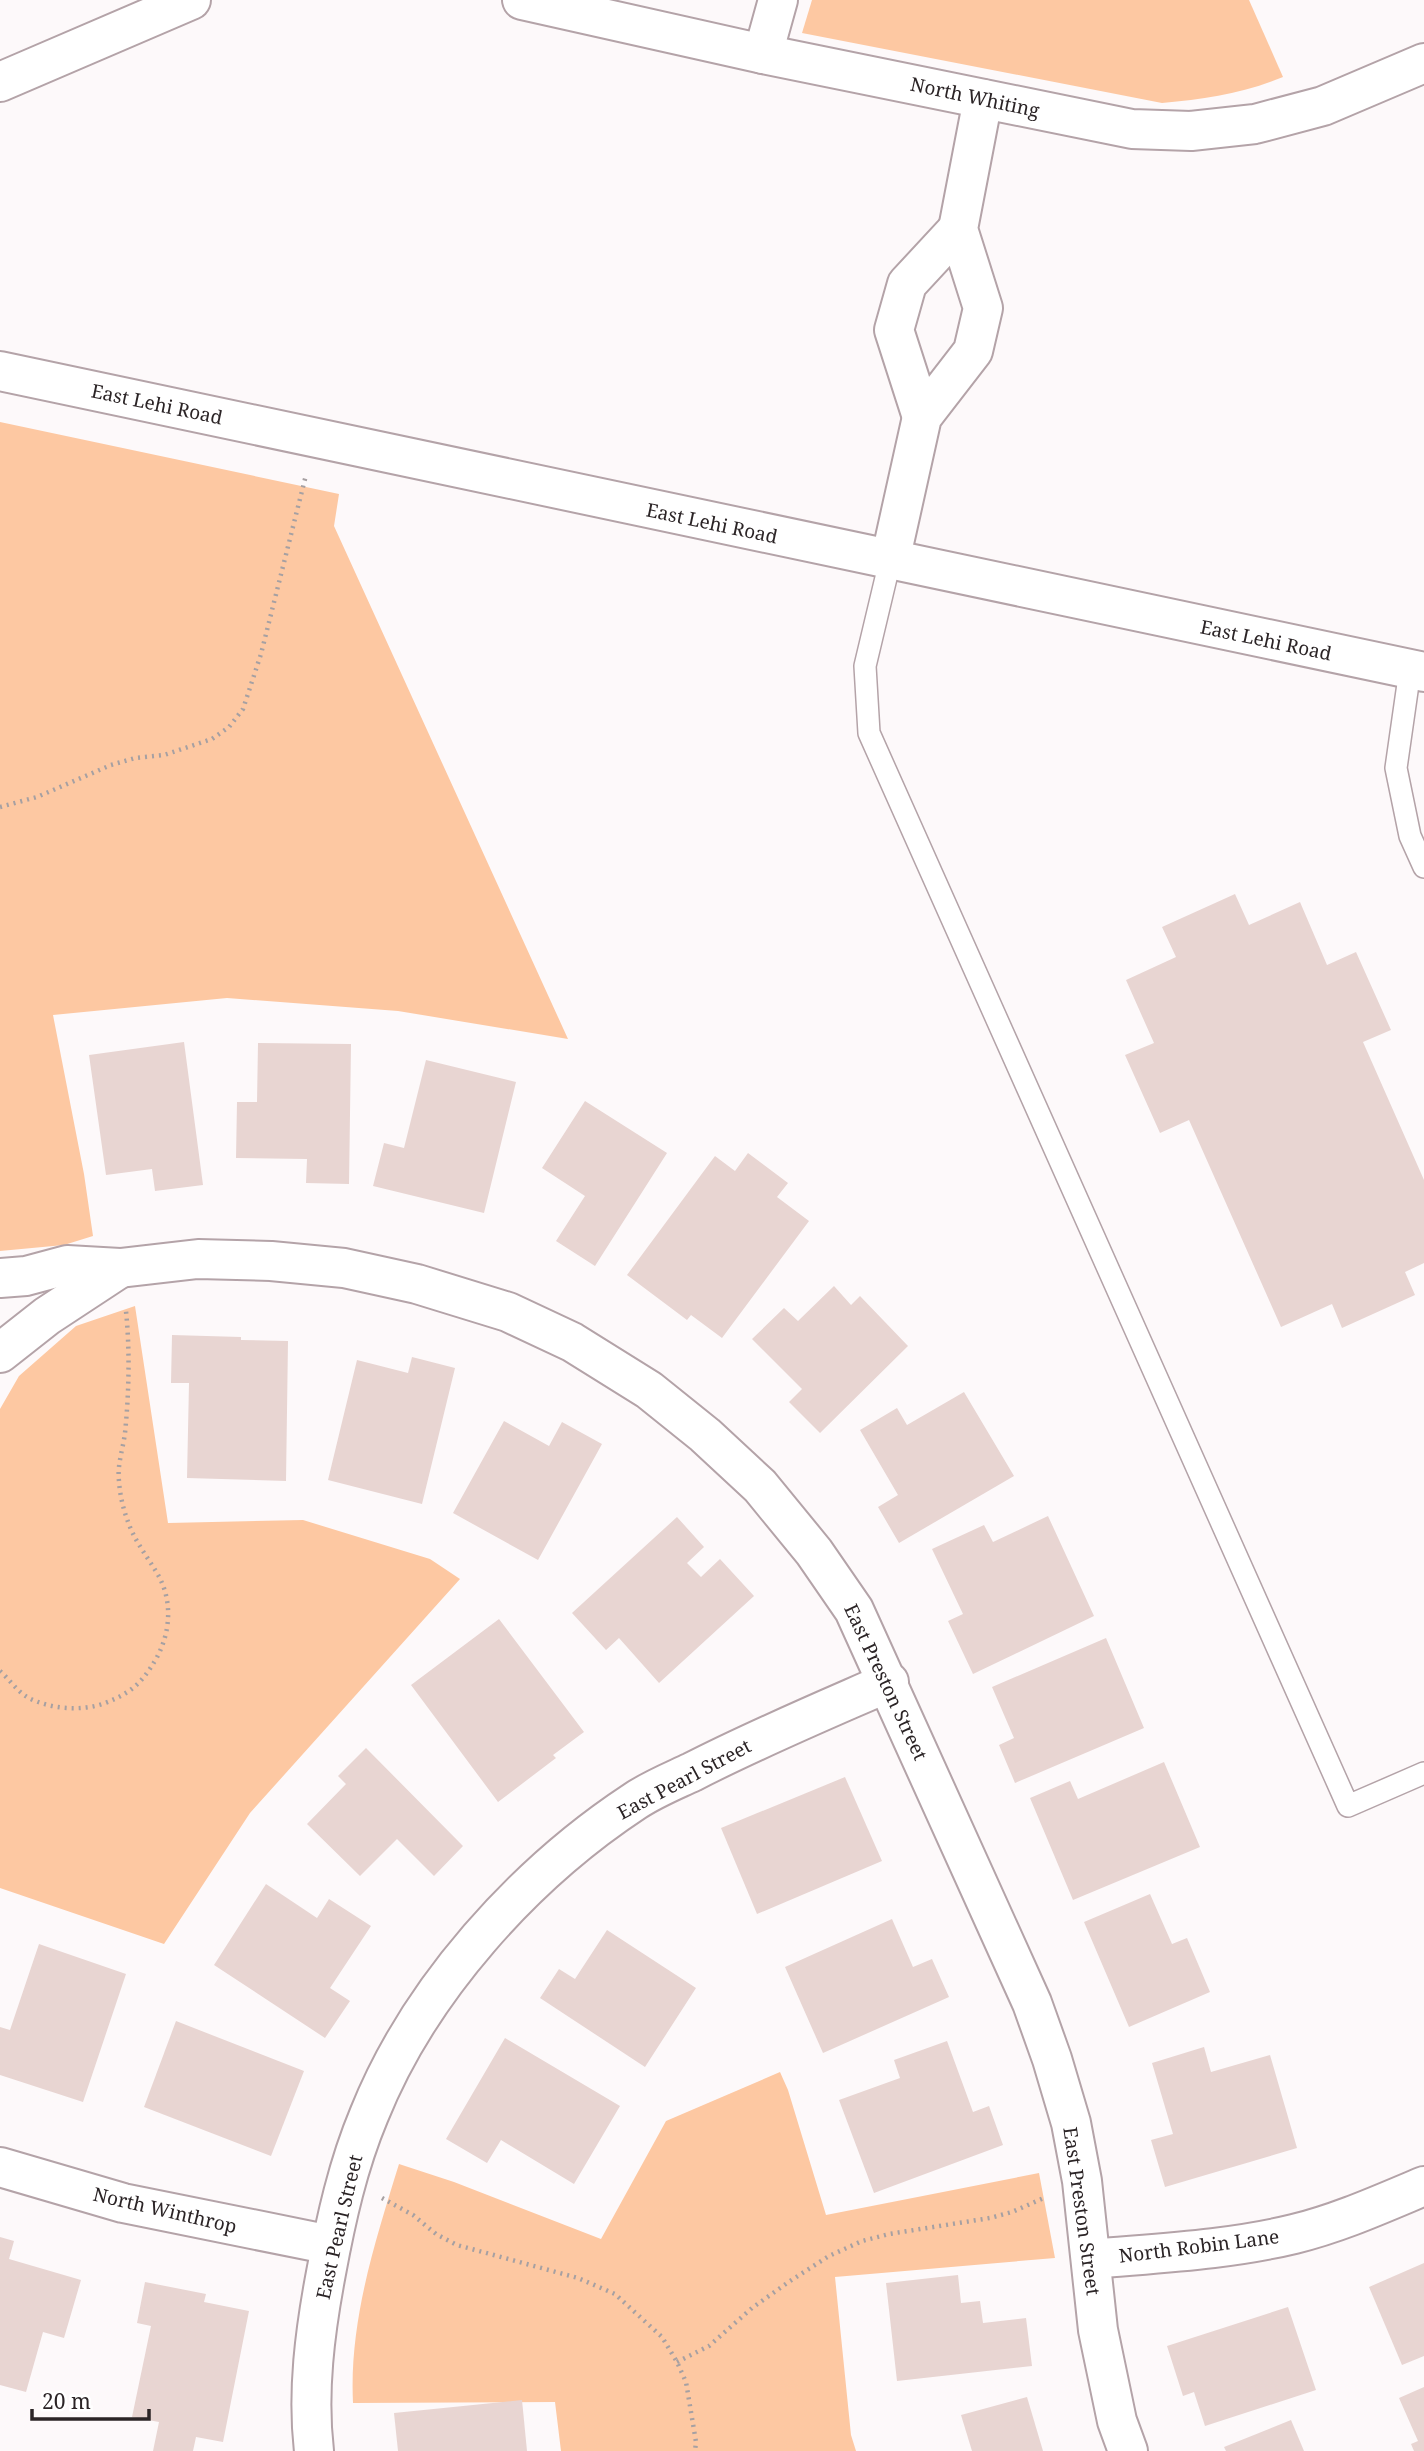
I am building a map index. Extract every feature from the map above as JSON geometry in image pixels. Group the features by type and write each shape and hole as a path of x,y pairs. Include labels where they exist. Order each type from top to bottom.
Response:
{"street":[{"path":"0,82 191,0"},
{"name":"North Whiting","path":"522,0 763,54 1132,129 1191,131 1255,124 1324,106 1424,63"},
{"path":"763,54 778,0"},
{"path":"890,561 922,417 973,351 983,308 958,229 983,99"},
{"path":"922,417 894,330 907,284 958,229"},
{"name":"East Lehi Road","path":"0,371 1417,671"},
{"name":"East Preston Street","path":"0,1278 26,1276 67,1265 120,1268 198,1259 271,1261 344,1268 416,1284 508,1312 572,1342 649,1390 705,1435 760,1486 814,1552 855,1610 1031,2003 1071,2123 1082,2182 1098,2330 1117,2421 1128,2451"},
{"name":"East Preston Street","path":"0,1353 47,1315 120,1268"},
{"name":"East Pearl Street","path":"314,2451 312,2431 315,2333 346,2182 369,2114 408,2039 437,1993 484,1931 536,1878 587,1835 638,1799 734,1750 889,1682"},
{"name":"North Winthrop","path":"0,2167 123,2203 331,2245"},
{"name":"North Robin Lane","path":"1092,2259 1233,2246 1294,2234 1354,2215 1424,2186"}],"lane":[{"path":"890,561 865,666 869,733 1348,1806 1424,1773"},
{"path":"1417,671 1396,768 1410,836 1424,867"}],"path":[{"path":"0,807 37,796 111,765 135,758 164,755 212,739 229,727 243,709 261,654 315,438"},
{"path":"0,1671 26,1696 53,1707 79,1708 102,1704 133,1690 146,1675 159,1653 169,1626 169,1602 159,1575 130,1528 121,1500 118,1476 125,1432 128,1370 127,1314 120,1268"},
{"path":"346,2182 385,2199 457,2245 578,2278 615,2294 662,2337 677,2362 686,2382 696,2442 695,2451"},
{"path":"677,2362 709,2346 752,2308 790,2281 829,2256 862,2241 1012,2212 1082,2182"}],"shaded area":[{"path":"812,0 1249,0 1283,77 1224,95 1162,103 802,33"},
{"path":"0,422 339,494 334,526 568,1039 398,1011 227,998 53,1015 84,1174 93,1236 64,1245 0,1251"},
{"path":"135,1306 168,1523 303,1520 430,1559 460,1579 250,1813 164,1944 0,1888 0,1409 19,1376 76,1326"},
{"path":"780,2072 788,2090 826,2215 1039,2173 1055,2258 835,2277 851,2435 856,2451 561,2451 555,2402 353,2403 359,2312 373,2252 399,2164 454,2182 601,2239 666,2121"}],"building":[{"path":"1235,894 1249,925 1300,902 1327,965 1356,952 1391,1030 1363,1042 1424,1180 1424,1263 1405,1272 1415,1295 1342,1328 1332,1304 1281,1327 1189,1120 1160,1133 1125,1055 1154,1043 1126,980 1176,957 1162,927"},
{"path":"184,1042 203,1185 155,1191 152,1169 106,1175 89,1055"},
{"path":"258,1043 351,1044 349,1184 306,1183 307,1159 236,1158 237,1102 257,1102"},
{"path":"426,1060 516,1082 484,1213 373,1186 384,1143 404,1148"},
{"path":"585,1101 667,1153 595,1266 556,1241 585,1196 542,1168"},
{"path":"748,1153 788,1183 777,1197 809,1221 722,1338 691,1315 687,1320 627,1275 715,1156 735,1171"},
{"path":"834,1286 851,1305 860,1296 908,1346 820,1433 789,1402 802,1389 752,1339 784,1308 798,1321"},
{"path":"172,1335 288,1341 286,1481 187,1478 189,1383 171,1383"},
{"path":"412,1357 455,1368 422,1504 328,1480 357,1360 408,1373"},
{"path":"964,1392 1014,1476 899,1543 878,1507 898,1495 860,1430 897,1408 907,1425"},
{"path":"504,1421 549,1446 562,1422 602,1444 538,1560 453,1513"},
{"path":"1048,1516 1094,1616 973,1674 948,1621 963,1614 932,1549 984,1525 993,1542"},
{"path":"677,1517 704,1547 687,1563 701,1577 720,1559 754,1596 659,1683 619,1638 606,1650 572,1613"},
{"path":"499,1619 584,1732 553,1755 556,1758 498,1802 411,1685"},
{"path":"1106,1638 1144,1728 1015,1783 999,1745 1014,1738 992,1687"},
{"path":"366,1748 463,1846 434,1876 397,1839 360,1876 307,1824 346,1784 338,1776"},
{"path":"1164,1762 1200,1847 1073,1900 1030,1798 1070,1781 1078,1799"},
{"path":"845,1777 882,1861 757,1914 721,1828"},
{"path":"266,1884 317,1918 329,1899 371,1926 330,1988 350,2001 325,2038 214,1965"},
{"path":"1150,1894 1172,1944 1187,1938 1210,1992 1129,2027 1084,1922"},
{"path":"892,1919 913,1967 932,1959 949,1997 823,2053 785,1967"},
{"path":"607,1930 696,1988 645,2067 540,1998 559,1969 575,1979"},
{"path":"39,1944 126,1974 83,2102 0,2075 0,2027 10,2030"},
{"path":"176,2021 304,2071 271,2156 144,2107"},
{"path":"505,2038 620,2106 574,2184 501,2140 487,2163 446,2139"},
{"path":"947,2041 973,2112 989,2106 1003,2145 874,2193 839,2100 900,2078 894,2060"},
{"path":"1204,2047 1211,2072 1270,2055 1297,2148 1165,2187 1151,2140 1173,2134 1152,2063"},
{"path":"0,2237 14,2241 9,2259 81,2280 64,2338 43,2332 26,2392 0,2385"},
{"path":"1424,2263 1424,2356 1402,2365 1369,2287"},
{"path":"958,2275 961,2303 980,2301 983,2323 1026,2318 1032,2366 897,2381 886,2283"},
{"path":"145,2282 206,2294 204,2302 249,2311 223,2442 196,2437 193,2451 153,2451 159,2422 132,2417 151,2326 137,2323"},
{"path":"1288,2307 1316,2390 1205,2426 1194,2392 1183,2396 1167,2346"},
{"path":"1424,2387 1424,2451 1414,2451 1411,2444 1418,2441 1399,2398"},
{"path":"1027,2397 1043,2451 972,2451 961,2415"},
{"path":"522,2400 527,2451 398,2451 394,2413"},
{"path":"1291,2420 1304,2451 1226,2451 1224,2447"}]}
